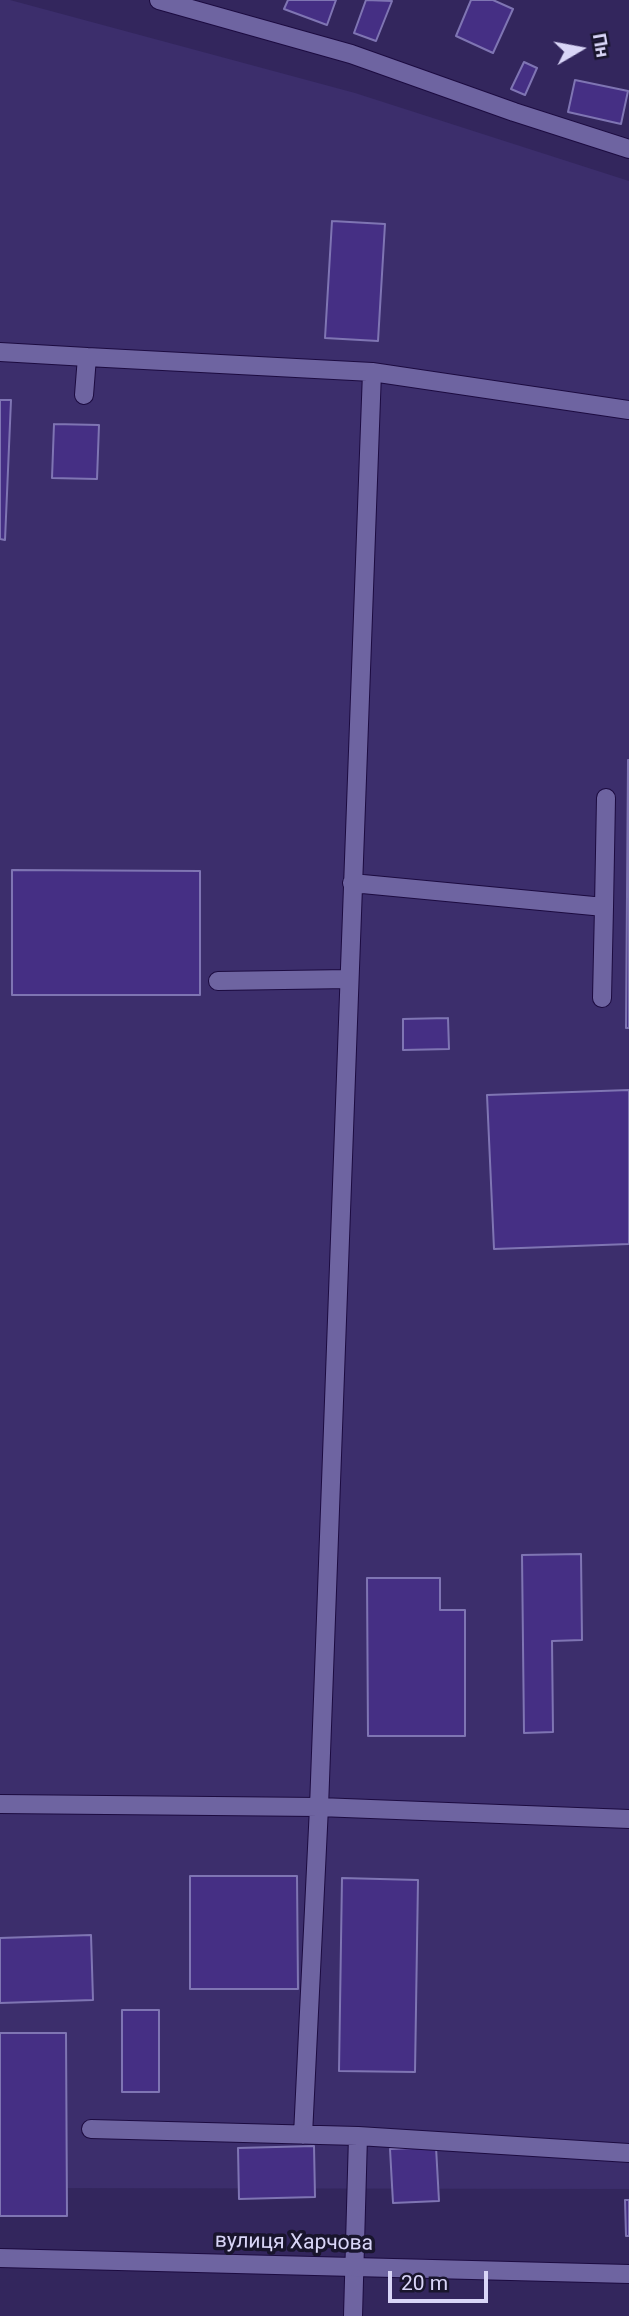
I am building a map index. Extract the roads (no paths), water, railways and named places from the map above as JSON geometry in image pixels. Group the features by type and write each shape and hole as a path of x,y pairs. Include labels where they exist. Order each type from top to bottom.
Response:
{"street":[{"path":"159,0 351,54 514,112 629,149"},
{"path":"0,352 372,372 629,410"},
{"path":"84,395 87,357"},
{"path":"303,2135 319,1807 372,372"},
{"path":"602,998 606,799"},
{"path":"352,883 604,906"},
{"path":"218,981 349,979"},
{"path":"0,1804 319,1807 629,1819"},
{"path":"90,2129 358,2136 629,2153"},
{"path":"353,2316 358,2136"},
{"name":"вулиця Харчова","path":"0,2258 629,2274"}]}
